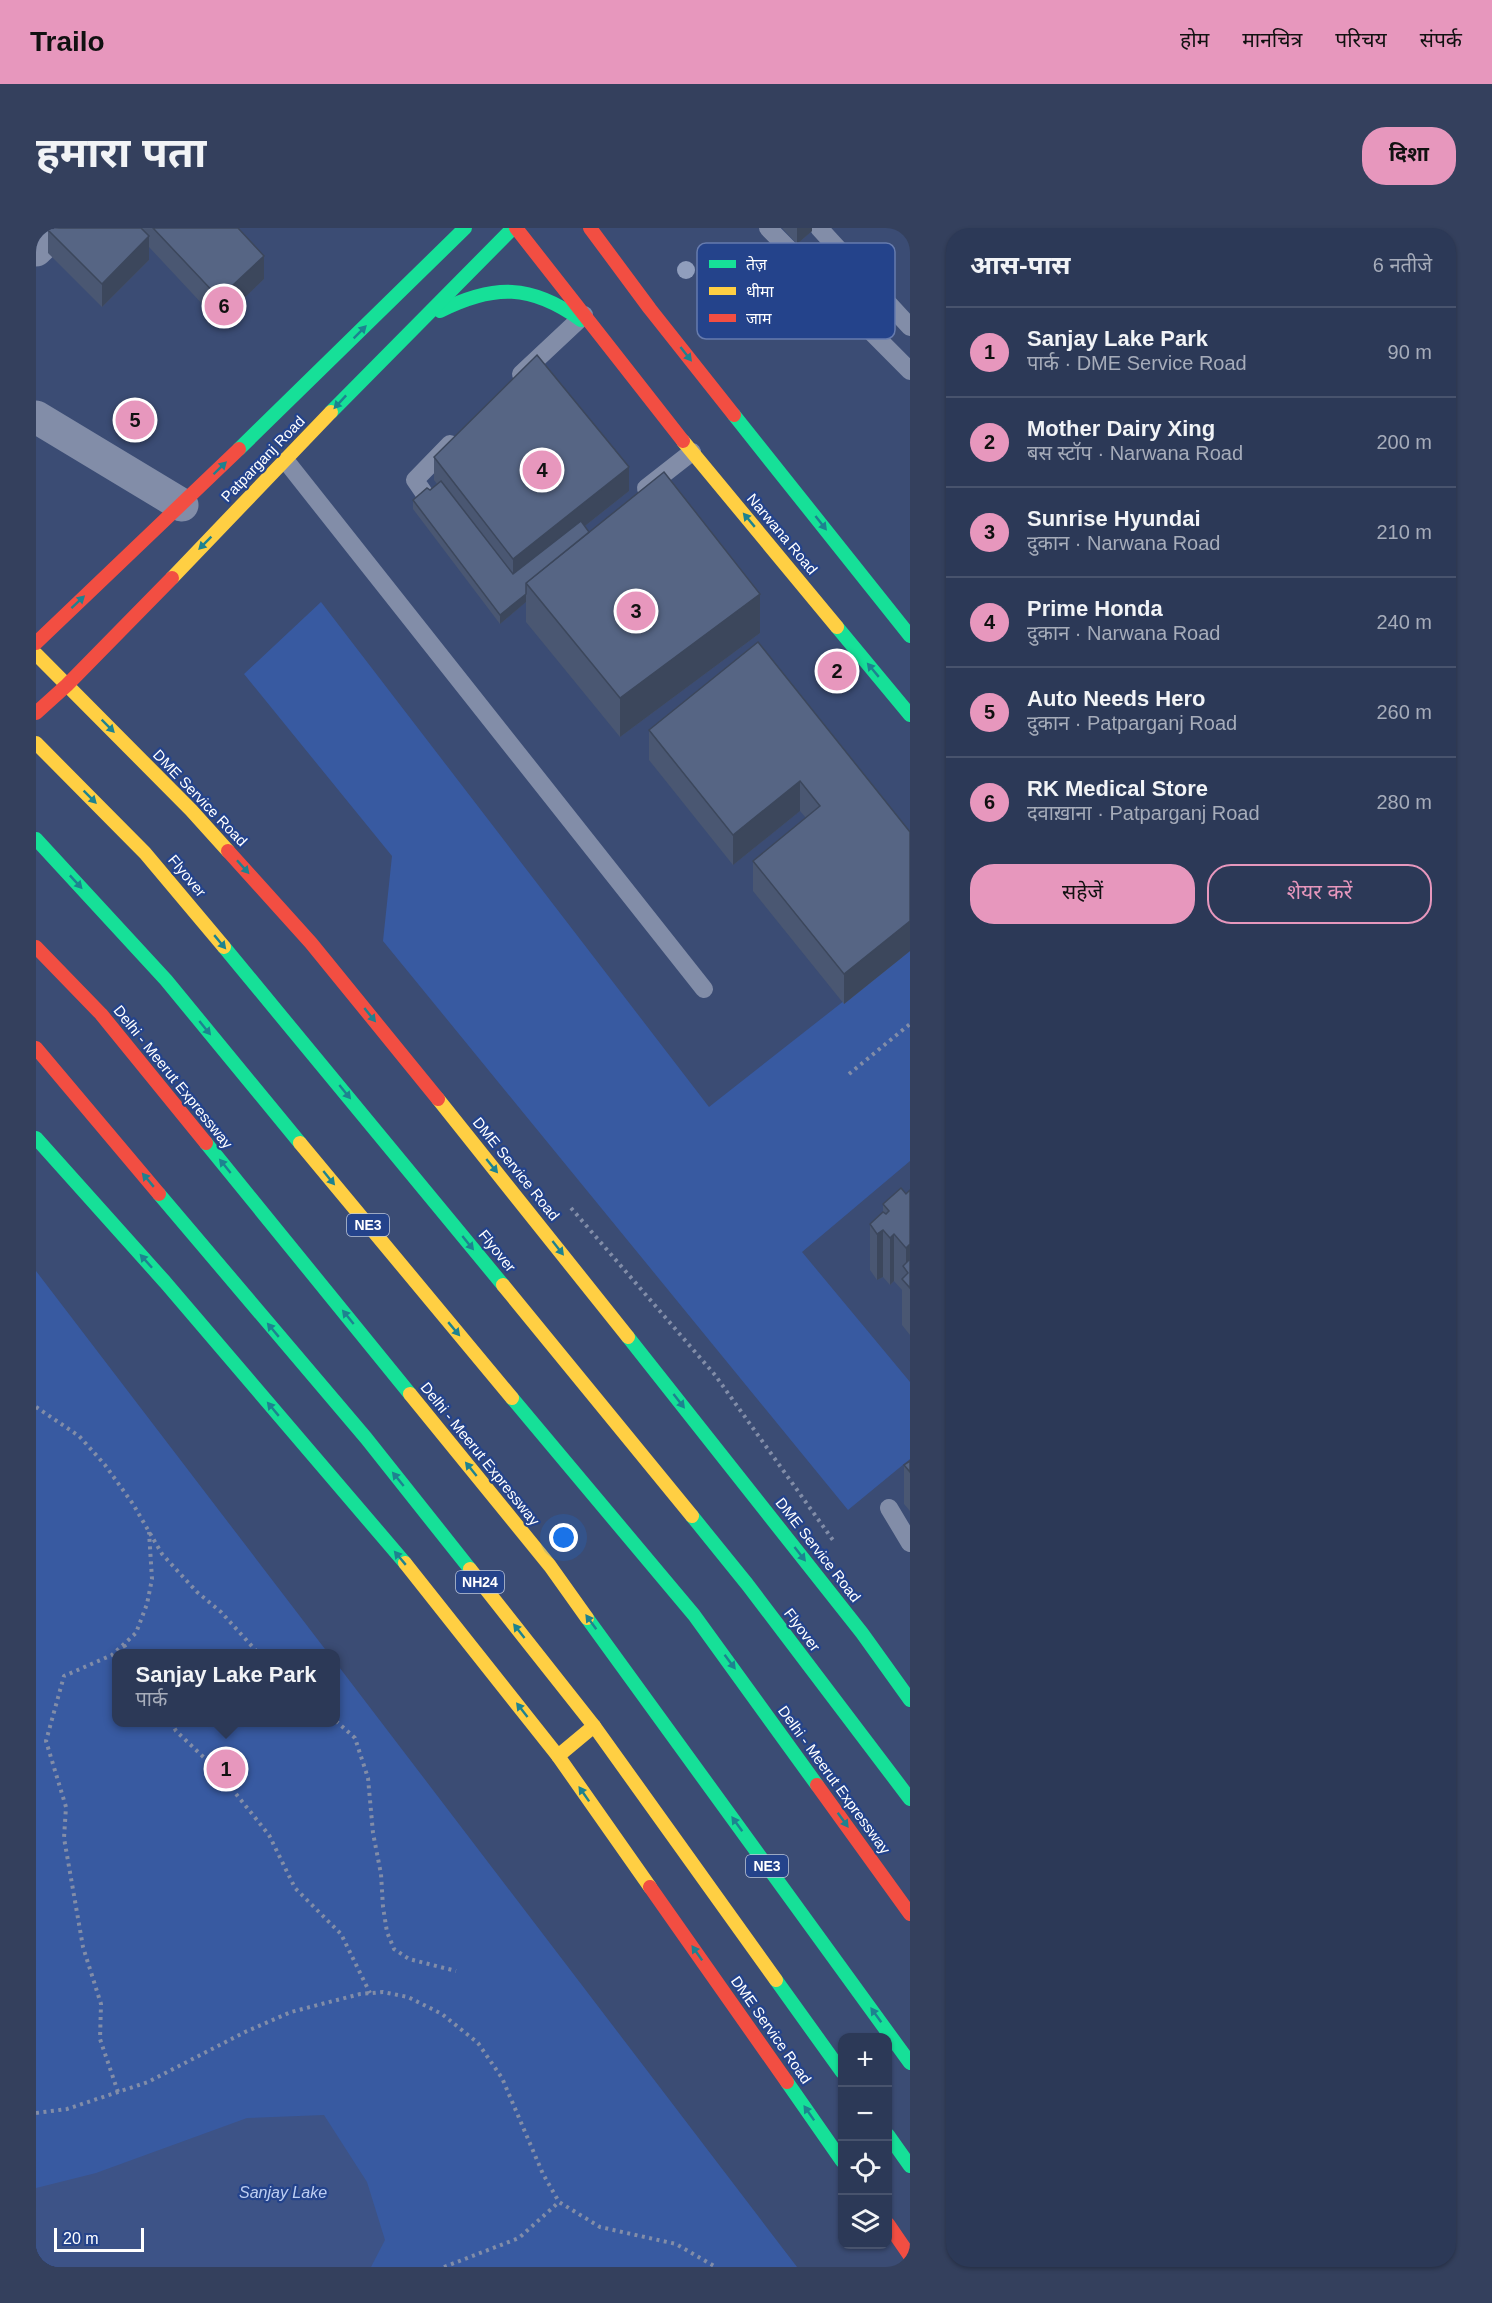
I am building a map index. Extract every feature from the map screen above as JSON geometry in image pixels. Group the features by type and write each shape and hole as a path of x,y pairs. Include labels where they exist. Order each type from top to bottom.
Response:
{"main road":[{"name":"Patparganj Road","path":"36,643 182,505 465,228"},
{"name":"Patparganj Road","path":"36,712 67,685 286,461 352,389 515,228"},
{"path":"515,228 582,316"},
{"path":"590,228 650,309 910,636"},
{"path":"622,249 650,309"},
{"path":"426,317 480,293 521,291 582,316"},
{"name":"Narwana Road","path":"582,316 631,371 692,452 910,715"},
{"name":"DME Service Road","path":"36,654 191,810 311,943 536,1221 862,1633 910,1700"},
{"name":"Flyover","path":"36,743 153,861 302,1039 747,1584 910,1798"},
{"name":"Delhi - Meerut Expressway","path":"36,839 166,980 432,1303 694,1615 910,1914"},
{"name":"Delhi - Meerut Expressway","path":"36,947 101,1014 550,1566 910,2063"},
{"name":"NH24","path":"36,1048 366,1438 594,1726 838,2065"},
{"name":"DME Service Road","path":"36,1138 165,1282 431,1594 558,1756 838,2154"},
{"path":"558,1756 594,1726"},
{"path":"892,2141 910,2166"},
{"path":"892,2230 910,2256"}],"street":[{"path":"36,250 59,228"},
{"path":"36,417 182,505"}],"lane":[{"path":"768,228 783,243"},
{"path":"819,228 833,243"},
{"path":"895,311 910,327"},
{"path":"505,389 582,316"},
{"path":"878,339 910,371"},
{"path":"448,527 415,480 464,430"},
{"path":"634,498 692,452"},
{"path":"286,461 704,989"},
{"path":"889,1508 910,1543"}],"path":[{"path":"849,1074 910,1024"},
{"path":"36,1407 79,1436 89,1447 133,1504 162,1554 255,1649"},
{"path":"119,1649 136,1633 147,1604 152,1579 149,1532"},
{"path":"124,1645 126,1649"},
{"path":"112,1655 64,1677 46,1741 66,1807 64,1838 83,1947 100,2004 100,2039 118,2092"},
{"path":"340,1725 355,1738 368,1778 373,1833 381,1874 383,1907 387,1932 394,1949 410,1959 456,1971"},
{"path":"174,1727 216,1769 269,1835 295,1888 341,1934 370,1993"},
{"path":"36,2112 67,2109 148,2082 245,2032 291,2012 331,2000 370,1993 382,1992 408,1997 442,2014 478,2043 502,2078 543,2174 559,2202 600,2227 676,2244 716,2267"},
{"path":"444,2267 519,2238 559,2202"}],"shaded area":[{"path":"321,602 709,1107 910,949 910,1161 802,1252 910,1382 910,1459 848,1510 383,941 392,856 244,674"},
{"path":"36,1271 325,1649 112,1649 112,1727 340,1727 340,1668 797,2267 36,2267"}],"water":[{"name":"Sanjay Lake","path":"324,2115 367,2182 385,2240 371,2267 36,2267 36,2188 96,2173 247,2118"}],"building":[{"path":"50,228 141,228 149,236 102,284 48,230"},
{"path":"153,228 238,228 264,256 219,298"},
{"path":"537,355 629,467 513,559 434,457"},
{"path":"664,472 760,594 620,698 526,583"},
{"path":"441,481 513,574 581,521 589,532 526,583 526,594 500,615 413,500 427,488 430,490"},
{"path":"758,642 910,832 910,921 844,974 753,861 820,806 800,781 733,835 649,730"},
{"path":"901,1188 906,1194 910,1190 910,1244 906,1248 894,1234 890,1238 883,1230 877,1234 870,1224 883,1212 886,1214 889,1211 883,1204"},
{"path":"910,1259 910,1288 902,1279 908,1273 903,1266"},
{"path":"910,1461 910,1472 904,1465"}],"traffic: fast":[{"path":"239,449 465,228"},
{"path":"331,412 513,228"},
{"path":"440,311 478,296 495,292 512,292 529,294 545,300 581,320"},
{"path":"734,415 910,636"},
{"path":"837,627 910,715"},
{"path":"36,839 166,980 300,1143"},
{"path":"224,947 503,1285"},
{"path":"36,1138 165,1282 405,1563"},
{"path":"206,1143 410,1394"},
{"path":"159,1194 366,1438 470,1569"},
{"path":"628,1337 862,1633 910,1700"},
{"path":"512,1398 694,1615 817,1785"},
{"path":"692,1516 747,1584 910,1799"},
{"path":"587,1618 910,2063"},
{"path":"776,1980 838,2066"},
{"path":"787,2082 838,2155"},
{"path":"892,2141 910,2166"}],"traffic: slow":[{"path":"172,578 331,412"},
{"path":"683,441 837,627"},
{"path":"36,654 191,810 228,851"},
{"path":"36,743 145,853 224,947"},
{"path":"438,1099 628,1337"},
{"path":"300,1143 512,1398"},
{"path":"503,1285 692,1516"},
{"path":"410,1394 550,1566 587,1618"},
{"path":"405,1563 558,1756 650,1887"},
{"path":"470,1569 594,1726 776,1980"},
{"path":"558,1756 594,1726"}],"traffic: jam":[{"path":"516,228 683,441"},
{"path":"590,228 650,309 734,415"},
{"path":"36,643 239,449"},
{"path":"36,713 67,685 172,578"},
{"path":"228,851 311,943 438,1099"},
{"path":"36,947 101,1014 206,1143"},
{"path":"36,1048 159,1194"},
{"path":"817,1785 910,1914"},
{"path":"650,1887 787,2082"},
{"path":"892,2230 910,2256"}],"place":[{"name":"RK Medical Store","path":"224,306"},
{"name":"Auto Needs Hero","path":"135,420"},
{"name":"Prime Honda","path":"542,470"},
{"name":"Sunrise Hyundai","path":"636,611"},
{"name":"Mother Dairy Xing","path":"837,671"},
{"name":"Sanjay Lake Park","path":"226,1769"}]}
